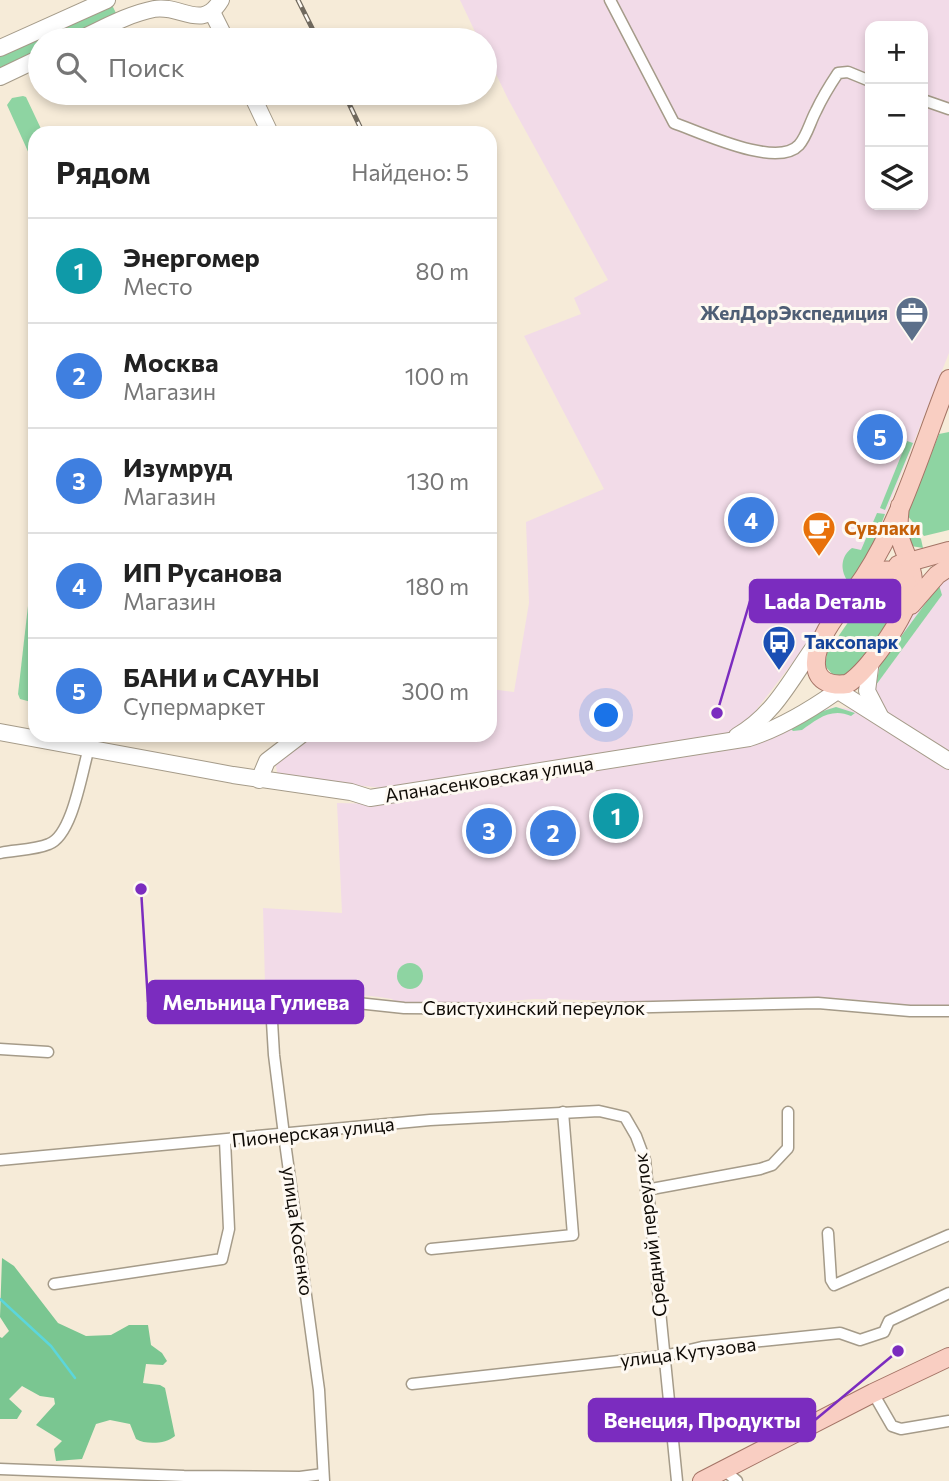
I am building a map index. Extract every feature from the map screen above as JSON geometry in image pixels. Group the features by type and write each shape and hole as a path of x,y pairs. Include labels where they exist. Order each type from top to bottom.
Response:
{"main road":[{"path":"45,28 107,0"},
{"path":"104,28 155,9 180,10 195,17 217,6 223,28"},
{"path":"0,48 28,35"},
{"path":"0,77 28,64"},
{"path":"257,105 267,126"},
{"path":"725,741 751,728 769,712 866,574 900,506 949,379"},
{"path":"900,506 900,537 913,580 902,615"},
{"path":"900,537 911,552 929,556"},
{"path":"853,593 869,577 879,572 908,561 949,551"},
{"path":"842,688 864,671 902,615 936,575 949,567"},
{"path":"879,572 888,570 901,576 910,595"},
{"path":"824,634 816,665 822,679 842,688 862,707 949,761"},
{"path":"871,660 867,691 874,708 884,721"},
{"name":"Апанасенковская улица","path":"56,742 259,780 351,792 370,798 762,734 812,708 842,688"},
{"path":"812,708 832,703 862,707"},
{"name":"Апанасенковская улица","path":"0,732 28,737"},
{"path":"259,780 267,761 291,742"},
{"path":"702,1481 949,1357"}],"street":[{"path":"610,0 674,123 739,147 774,154 799,146 838,73 848,72 865,79"},
{"path":"928,102 949,109"},
{"path":"0,853 50,844 57,839 71,814 89,748"},
{"name":"Свистухинский переулок","path":"252,988 270,988 348,1002 404,1008 572,1010 818,1003 910,1011 949,1011"},
{"name":"улица Косенко","path":"270,988 274,1055 319,1390 323,1478"},
{"path":"0,1049 48,1052"},
{"name":"Пионерская улица","path":"0,1160 430,1120 599,1111 625,1117"},
{"path":"430,1249 573,1235 563,1112"},
{"path":"646,1190 772,1165 788,1148 788,1112"},
{"name":"Средний переулок","path":"625,1117 645,1160 677,1481"},
{"path":"54,1284 222,1259 229,1229 225,1140"},
{"path":"828,1233 831,1280 834,1285 949,1235"},
{"name":"улица Кутузова","path":"412,1384 664,1356 702,1347 840,1333 860,1340 884,1332 889,1321 949,1293"},
{"path":"873,1393 892,1426 901,1429 949,1421"},
{"path":"0,1469 323,1478"},
{"path":"723,1469 737,1481"}],"shaded area":[{"path":"460,0 949,0 949,353 863,571 747,722 730,733 402,790 278,777 275,761 301,742 497,742 497,690 514,692 529,603 526,522 604,489 524,336 581,314 574,298 608,280 497,76 497,28 473,28"},
{"path":"949,572 949,755 887,717 877,704 872,673 907,617"},
{"path":"835,707 858,710 949,768 949,1005 907,1005 801,997 681,1002 535,999 481,1003 396,1003 392,999 379,997 265,984 263,908 342,913 337,803 379,804 402,801 729,747 818,711"}],"green space":[{"path":"111,3 118,17 94,28 56,28"},
{"path":"28,40 28,58 0,71 0,53"},
{"path":"26,97 40,126 28,126 28,152 7,105 12,98"},
{"path":"949,432 949,530 924,536 907,515 939,434"},
{"path":"907,441 913,443 885,510 880,508"},
{"path":"877,513 885,514 867,562 854,581 847,580 843,567 844,559 852,548 861,550"},
{"path":"904,519 921,539 923,548 911,546"},
{"path":"886,576 903,583 902,601 854,671 849,675 834,676 825,666 827,653 875,583"},
{"path":"939,585 942,595 876,685 880,665"},
{"path":"28,606 28,701 20,699 18,694"},
{"path":"836,707 855,713 851,716 830,714 802,730 791,729 820,712"},
{"path":"410,963 419,967 423,976 419,985 410,989 401,985 397,976 401,967"},
{"path":"2,1258 14,1266 58,1323 86,1336 111,1335 129,1325 148,1325 151,1345 162,1353 167,1361 163,1365 146,1364 143,1383 165,1388 175,1436 156,1443 145,1442 136,1439 130,1424 110,1420 96,1424 82,1459 56,1461 54,1449 62,1441 36,1425 55,1404 54,1398 40,1396 22,1386 9,1399 22,1411 17,1419 0,1419 0,1337 9,1331 0,1317"}],"waterway":[{"path":"0,1299 51,1346 75,1378"}],"railway":[{"path":"298,0 312,28"},
{"path":"350,105 360,126"}],"place":[{"name":"ЖелДорЭкспедиция","path":"912,343"},
{"name":"БАНИ и САУНЫ","path":"880,437"},
{"name":"ИП Русанова","path":"751,520"},
{"name":"Сувлаки","path":"819,558"},
{"name":"Таксопарк","path":"779,672"},
{"name":"Lada Dеталь","path":"717,713"},
{"name":"Энергомер","path":"616,816"},
{"name":"Изумруд","path":"489,831"},
{"name":"Москва","path":"553,833"},
{"name":"Мельница Гулиева","path":"141,889"},
{"name":"Венеция, Продукты","path":"898,1351"}]}
